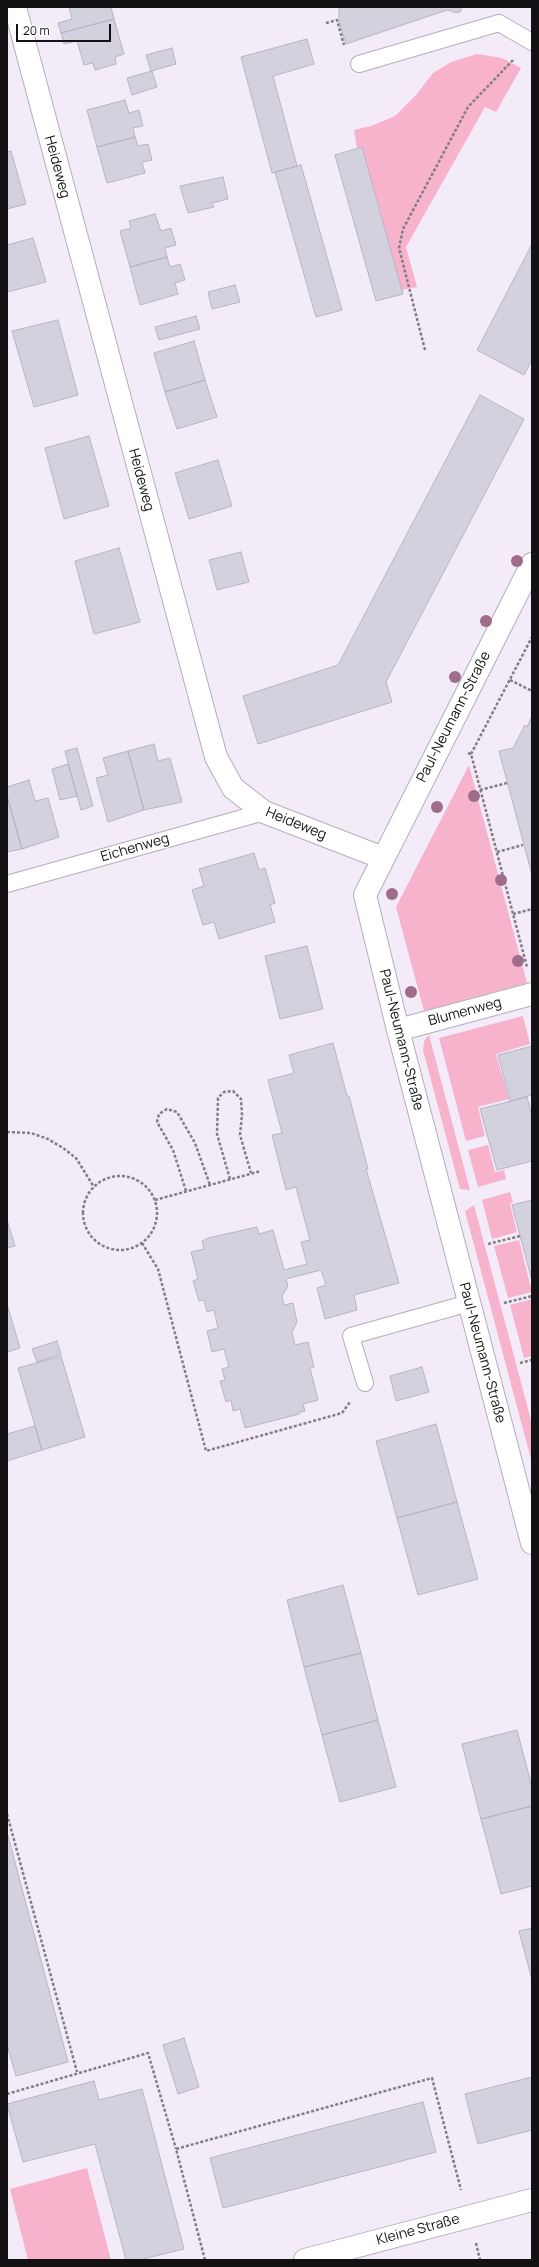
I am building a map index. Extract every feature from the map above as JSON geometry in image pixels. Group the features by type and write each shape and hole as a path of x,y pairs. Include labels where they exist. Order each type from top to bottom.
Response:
{"street":[{"name":"Heideweg","path":"15,7 216,757 233,788 264,812 383,858"},
{"name":"Paul-Neumann-Straße","path":"532,564 365,895 398,1030 532,1543"},
{"name":"Blumenweg","path":"398,1030 532,994"},
{"name":"Kleine Straße","path":"304,2260 532,2200"}],"lane":[{"path":"359,64 499,23 532,42"},
{"name":"Eichenweg","path":"7,884 264,812"},
{"path":"365,1384 351,1336 469,1303"}],"path":[{"path":"326,23 337,20 344,45"},
{"path":"425,350 399,248 403,229 468,107 512,64"},
{"path":"528,972 471,754 532,637"},
{"path":"510,680 532,691"},
{"path":"443,741 471,754"},
{"path":"480,790 507,783"},
{"path":"496,852 523,845"},
{"path":"513,914 532,909"},
{"path":"230,1179 217,1134 218,1098 224,1092 233,1091 241,1099 242,1115 240,1135 251,1173"},
{"path":"186,1191 173,1150 157,1122 159,1114 167,1109 177,1112 195,1143 210,1185"},
{"path":"7,1132 31,1133 48,1139 63,1148 76,1158 94,1187"},
{"path":"154,1200 261,1171"},
{"path":"116,1177 128,1177 148,1189 154,1200 157,1211 156,1223 150,1234 142,1243 132,1248 110,1249 92,1237 86,1228 84,1206 94,1187 104,1180 116,1177"},
{"path":"488,1244 520,1236"},
{"path":"142,1243 158,1268 206,1451 342,1413 365,1384"},
{"path":"504,1303 532,1296"},
{"path":"520,1363 532,1360"},
{"path":"7,1814 77,2072"},
{"path":"7,2094 77,2072 148,2053 176,2149 205,2260"},
{"path":"176,2149 432,2078 468,2217"}],"shaded area":[{"path":"477,54 502,58 521,68 496,112 485,107 406,247 417,287 402,290 362,147 357,148 354,130 371,126 395,116 416,95 433,73 451,62"},
{"path":"469,765 527,983 424,1011 396,907"},
{"path":"523,1016 530,1044 496,1054 509,1099 478,1107 485,1136 466,1141 439,1038"},
{"path":"429,1035 470,1190 460,1189 423,1050 424,1041"},
{"path":"488,1145 495,1172 504,1170 506,1179 478,1187 468,1150"},
{"path":"510,1192 513,1202 510,1204 517,1232 492,1239 482,1200"},
{"path":"474,1205 532,1424 532,1463 465,1211"},
{"path":"519,1240 532,1292 508,1298 494,1246"},
{"path":"532,1299 532,1356 524,1358 510,1305"},
{"path":"87,2168 111,2260 28,2260 10,2189"}],"building":[{"path":"69,7 111,7 114,19 61,33 58,23 72,19"},
{"path":"339,7 461,7 461,11 457,13 447,10 346,44 339,21"},
{"path":"114,19 124,54 115,57 116,64 95,70 93,63 84,65 77,41 64,44 61,33"},
{"path":"307,39 314,64 273,76 297,166 272,173 241,57"},
{"path":"172,48 176,64 151,71 146,55"},
{"path":"152,71 157,87 132,95 127,78"},
{"path":"125,100 129,113 139,110 143,126 133,128 135,137 97,147 87,110"},
{"path":"135,137 138,146 148,144 152,160 142,162 145,173 107,183 97,147"},
{"path":"362,147 403,294 376,301 335,155"},
{"path":"11,151 26,204 7,209 7,152"},
{"path":"301,165 342,310 316,317 275,172"},
{"path":"223,177 228,199 212,203 214,207 188,213 180,186"},
{"path":"155,214 161,231 171,228 176,245 165,248 167,257 130,267 120,231 131,228 129,221"},
{"path":"33,238 46,282 7,292 7,245"},
{"path":"532,244 532,360 524,375 477,350"},
{"path":"167,257 170,267 180,264 185,280 175,283 178,294 140,305 130,267"},
{"path":"235,285 240,302 212,309 208,292"},
{"path":"196,316 200,329 159,340 155,327"},
{"path":"58,320 78,395 34,407 12,331"},
{"path":"194,341 205,380 165,392 154,353"},
{"path":"205,380 217,417 177,429 165,392"},
{"path":"480,395 524,419 386,682 392,702 258,744 243,696 338,665"},
{"path":"89,436 109,506 64,519 45,448"},
{"path":"218,460 232,506 189,519 175,473"},
{"path":"119,548 140,622 94,634 75,561"},
{"path":"241,552 249,582 217,590 209,560"},
{"path":"532,716 532,875 499,751 513,748 525,725 527,727"},
{"path":"154,744 158,761 170,758 182,802 144,810 128,751"},
{"path":"77,748 93,806 81,810 65,751"},
{"path":"128,751 144,810 108,822 96,778 108,775 103,758"},
{"path":"68,764 77,796 60,800 52,769"},
{"path":"29,780 35,801 48,798 59,837 22,849 7,796 7,787"},
{"path":"7,796 22,849 7,852"},
{"path":"254,853 259,870 265,868 275,903 270,905 275,922 219,939 214,922 203,925 192,890 204,886 199,869"},
{"path":"307,946 323,1009 280,1019 265,956"},
{"path":"333,1043 347,1096 349,1096 368,1169 366,1169 399,1283 354,1295 357,1310 325,1319 317,1288 326,1285 321,1270 286,1279 288,1286 282,1296 284,1305 293,1303 297,1322 292,1332 295,1345 308,1342 314,1367 310,1368 318,1400 303,1404 305,1411 298,1413 299,1414 245,1428 240,1409 233,1411 231,1400 226,1402 220,1381 225,1380 222,1369 229,1367 224,1349 212,1352 207,1331 218,1328 214,1310 207,1312 204,1300 199,1301 193,1281 198,1279 191,1252 204,1249 202,1241 208,1238 257,1227 259,1234 273,1230 284,1270 307,1264 301,1242 310,1240 296,1187 286,1190 272,1135 282,1133 268,1080 294,1073 289,1055"},
{"path":"532,1046 532,1095 510,1101 498,1055"},
{"path":"527,1097 532,1115 532,1161 497,1170 480,1109"},
{"path":"532,1200 532,1281 512,1205"},
{"path":"7,1220 15,1246 7,1248"},
{"path":"7,1304 20,1348 7,1352"},
{"path":"57,1341 61,1354 37,1362 32,1349"},
{"path":"61,1356 85,1437 42,1450 18,1368"},
{"path":"422,1367 429,1392 396,1401 390,1376"},
{"path":"436,1424 457,1502 397,1518 376,1441"},
{"path":"35,1426 42,1450 7,1461 7,1434"},
{"path":"457,1502 478,1579 418,1595 397,1518"},
{"path":"343,1585 361,1653 304,1667 287,1600"},
{"path":"361,1653 378,1720 322,1735 304,1667"},
{"path":"378,1720 396,1787 340,1802 322,1735"},
{"path":"517,1730 532,1787 532,1806 481,1819 462,1744"},
{"path":"532,1806 532,1886 501,1894 481,1819"},
{"path":"7,1832 68,2062 16,2076 7,2045"},
{"path":"532,1928 532,1980 519,1931"},
{"path":"184,2038 199,2087 178,2094 163,2045"},
{"path":"532,2077 532,2130 478,2144 465,2094"},
{"path":"94,2081 99,2100 142,2089 184,2249 139,2260 126,2260 95,2144 23,2162 7,2104"},
{"path":"423,2102 436,2152 223,2208 210,2158"}]}
